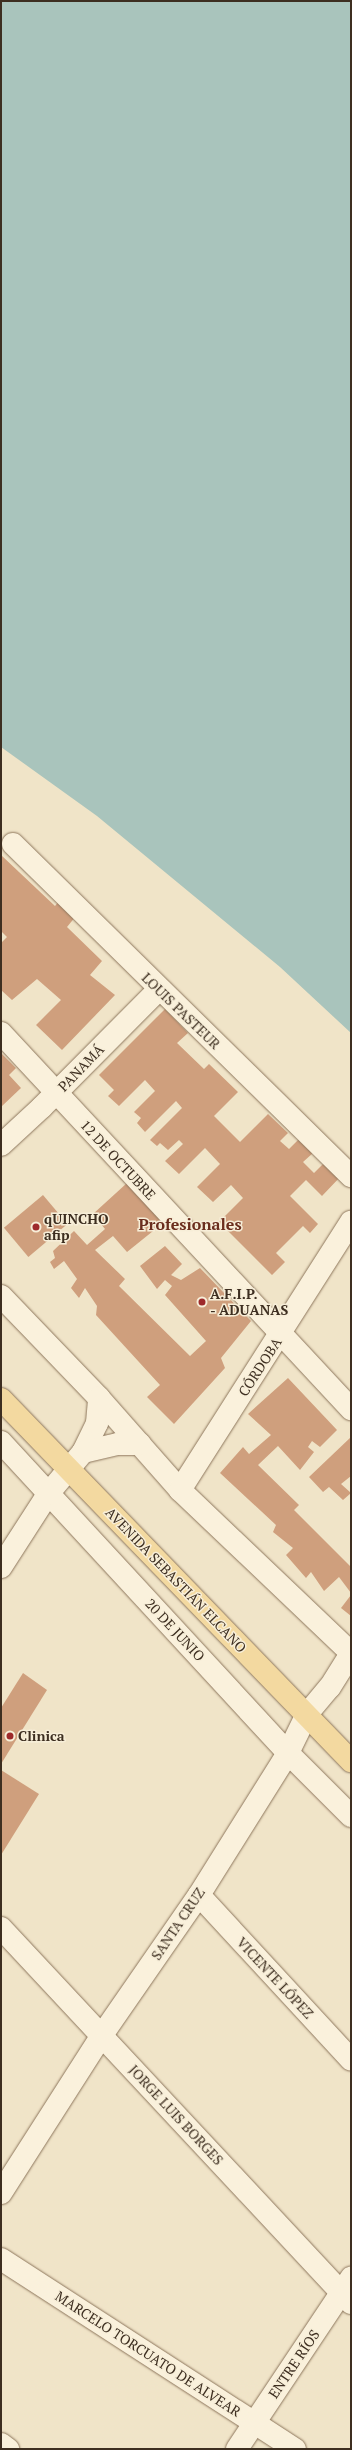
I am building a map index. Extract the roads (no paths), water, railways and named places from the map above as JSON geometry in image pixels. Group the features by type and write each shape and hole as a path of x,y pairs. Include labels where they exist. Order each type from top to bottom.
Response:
{"main road":[{"name":"AVENIDA SEBASTIÁN ELCANO","path":"1,1399 351,1761"}],"street":[{"name":"LOUIS PASTEUR","path":"13,844 158,989 351,1176"},
{"name":"PANAMÁ","path":"1,1144 56,1093 158,989"},
{"name":"12 DE OCTUBRE","path":"1,1033 280,1335 351,1409"},
{"name":"CÓRDOBA","path":"180,1490 351,1222"},
{"path":"1,1296 99,1398 180,1490 351,1653"},
{"path":"1,1567 48,1494 83,1452 97,1422 99,1398"},
{"name":"20 DE JUNIO","path":"1,1442 288,1753 351,1816"},
{"path":"83,1452 118,1444 140,1444"},
{"name":"SANTA CRUZ","path":"1,2193 102,2035 198,1895 288,1753 307,1714 330,1688 351,1653"},
{"name":"VICENTE LÓPEZ","path":"198,1895 351,2060"},
{"name":"JORGE LUIS BORGES","path":"1,1928 348,2292"},
{"name":"MARCELO TORCUATO DE ALVEAR","path":"1,2259 294,2449"},
{"name":"ENTRE RÍOS","path":"237,2449 348,2292"},
{"path":"1,2444 8,2449"}],"water":[{"path":"1,1 351,1 351,1033 280,967 97,816 1,747"}],"place":[{"name":"qUINCHO afip","path":"36,1227"},
{"name":"A.F.I.P. - ADUANAS","path":"202,1302"},
{"name":"Clinica","path":"10,1736"}],"district":[{"name":"Profesionales","path":"190,1224"}]}
